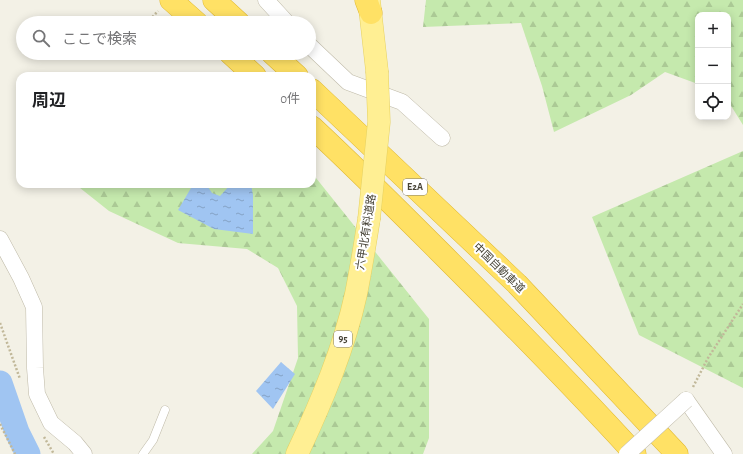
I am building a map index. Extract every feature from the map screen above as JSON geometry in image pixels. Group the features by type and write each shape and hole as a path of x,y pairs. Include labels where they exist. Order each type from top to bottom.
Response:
{"highway":[{"path":"171,0 189,16"},
{"path":"214,0 231,16"},
{"path":"238,60 251,72"},
{"path":"280,60 293,72"},
{"name":"中国自動車道","path":"316,94 517,284 677,454"},
{"name":"E2A","path":"316,131 349,161 556,368 635,454"}],"main road":[{"name":"六甲北有料道路","path":"297,454 310,427 345,333 356,294 369,219 376,173 380,122 377,71 369,4"}],"street":[{"path":"266,0 281,16"},
{"path":"316,52 348,82 402,102 442,138"},
{"path":"0,239 21,278 34,307 35,368 38,394 51,423 75,443 84,454"},
{"path":"626,454 686,400 724,454"}],"lane":[{"path":"143,454 153,440 165,410"}],"path":[{"path":"686,400 708,358 743,304"},
{"path":"0,424 15,454"}],"green space":[{"path":"426,0 743,0 743,125 731,106 731,12 695,12 695,83 665,72 631,95 554,132 542,86 521,23 423,27"},
{"path":"743,151 743,388 639,335 592,217"},
{"path":"316,178 429,319 429,438 423,454 252,454 273,431 298,358 297,306 278,268 247,249 178,243 109,211 80,188 316,188"}],"water":[{"path":"191,188 209,188 212,193 220,196 227,188 252,188 253,234 214,229 178,210"},
{"path":"281,362 295,374 273,409 256,391"}],"waterway":[{"path":"0,383 17,432 28,454"}]}
